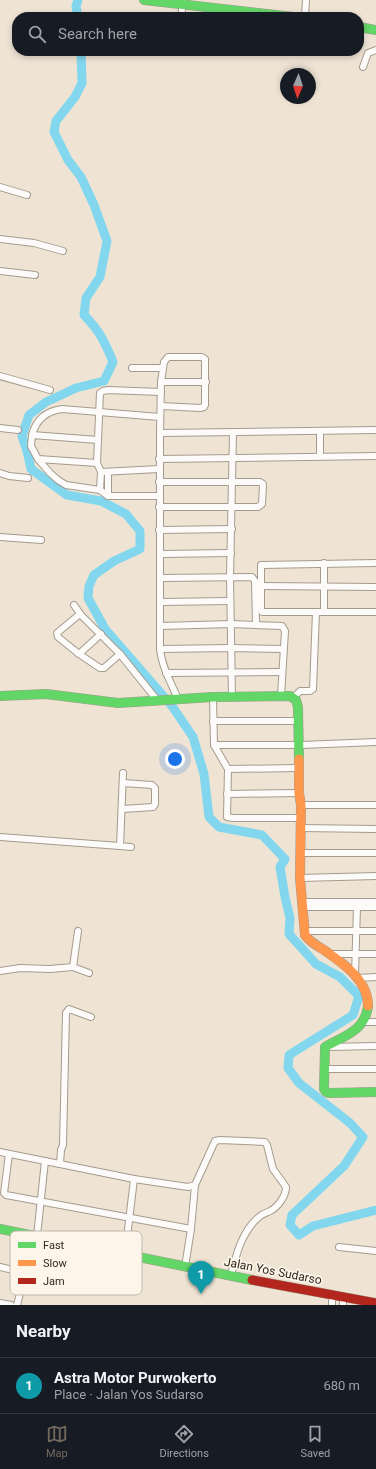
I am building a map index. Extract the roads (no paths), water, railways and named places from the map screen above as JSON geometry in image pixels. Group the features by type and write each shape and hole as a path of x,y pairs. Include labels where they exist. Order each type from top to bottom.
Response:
{"main road":[{"path":"144,0 183,2 256,12"},
{"path":"364,28 376,30"},
{"path":"0,696 46,694 114,702 214,697 294,697 298,703 300,745 298,768 301,805 300,878 306,937 356,977 372,999 367,1016 363,1022 352,1033 325,1047 324,1089 326,1092 376,1092"},
{"name":"Jalan Yos Sudarso","path":"0,1229 10,1232"},
{"name":"Jalan Yos Sudarso","path":"0,1236 10,1237"},
{"name":"Jalan Yos Sudarso","path":"142,1258 376,1303"},
{"name":"Jalan Yos Sudarso","path":"142,1262 332,1303 346,1304"}],"street":[{"path":"305,12 306,0"},
{"path":"182,12 183,2"},
{"path":"363,67 368,53 376,50"},
{"path":"0,187 27,195"},
{"path":"0,239 34,243 63,251"},
{"path":"0,271 35,275"},
{"path":"161,406 204,407 206,382 205,359 202,357 168,357 163,368 161,392 159,459 159,530 161,554 160,649 161,658 176,699"},
{"path":"132,368 163,368"},
{"path":"0,376 50,390"},
{"path":"162,382 206,382"},
{"path":"108,496 105,472 97,463 99,396 103,391 161,392"},
{"path":"160,417 54,410 42,417 34,428 31,446 38,459 50,473 66,485 100,490 108,496 160,496"},
{"path":"0,428 18,430"},
{"path":"160,433 376,430"},
{"path":"320,431 320,456"},
{"path":"232,697 230,577 234,432"},
{"path":"32,435 98,440"},
{"path":"159,459 376,456"},
{"path":"38,459 97,463"},
{"path":"105,472 159,469"},
{"path":"100,490 105,472"},
{"path":"0,473 9,476 28,478"},
{"path":"159,482 260,482 263,484 262,504 260,506 159,507"},
{"path":"159,530 232,529"},
{"path":"0,537 41,540"},
{"path":"161,554 231,553"},
{"path":"324,563 324,612"},
{"path":"376,563 263,564 261,567 260,586 262,612 376,612"},
{"path":"161,578 250,576 254,578 256,624"},
{"path":"260,586 376,587"},
{"path":"160,602 230,601"},
{"path":"74,605 80,614 120,654 158,700"},
{"path":"294,697 300,691 310,691 313,689 316,612"},
{"path":"80,614 57,634 58,637 79,654 102,668 104,668 120,654"},
{"path":"160,626 256,624 279,625 284,627 281,696"},
{"path":"79,654 101,634"},
{"path":"160,649 283,649"},
{"path":"166,673 282,672"},
{"path":"214,697 214,745 228,769 226,812 228,818 300,818"},
{"path":"213,721 298,721"},
{"path":"214,745 300,745 376,742"},
{"path":"228,769 298,768"},
{"path":"120,846 124,773"},
{"path":"123,783 155,786 155,804 153,807 123,809"},
{"path":"227,794 299,793"},
{"path":"301,805 376,805"},
{"path":"300,828 376,829"},
{"path":"0,838 131,847"},
{"path":"300,853 376,853"},
{"path":"300,878 376,876"},
{"path":"303,905 376,902"},
{"path":"303,905 376,907"},
{"path":"357,907 356,977 376,977"},
{"path":"73,967 78,931"},
{"path":"305,931 376,931"},
{"path":"329,954 376,954"},
{"path":"0,971 20,968 50,969 73,967 90,973"},
{"path":"60,1164 63,1145 65,1105 66,1013 69,1009 91,1017"},
{"path":"363,1022 376,1022"},
{"path":"325,1047 376,1046"},
{"path":"324,1069 376,1069"},
{"path":"185,1267 191,1229 195,1185 212,1143 220,1140 265,1142 273,1169 286,1186 283,1198 275,1208 260,1216 249,1228 244,1236 231,1275"},
{"path":"0,1152 134,1179 188,1187 195,1185"},
{"path":"9,1154 5,1194 191,1229"},
{"path":"37,1231 42,1202 45,1161"},
{"path":"128,1231 134,1179"},
{"path":"339,1247 376,1251"},
{"path":"0,1267 10,1269"},
{"path":"17,1305 20,1295"},
{"path":"0,1303 11,1305"}],"waterway":[{"path":"77,12 76,6 78,0"},
{"path":"81,56 82,83 75,97 56,121 54,132 68,160 81,177 94,205 107,241 100,277 86,298 84,315 101,337 113,362 104,381 76,388 46,402 29,415 22,436 31,469 67,495 101,501 126,514 140,531 140,549 114,561 94,575 89,586 88,598 105,629 172,706 193,737 204,774 209,817 219,827 262,835 285,859 280,867 290,918 289,934 316,964 340,977 359,996 353,1015 289,1055 288,1068 299,1083 350,1123 363,1137 344,1166 292,1215 290,1225 299,1235 313,1226 376,1210"}],"place":[{"name":"Astra Motor Purwokerto","path":"201,1294"}]}
